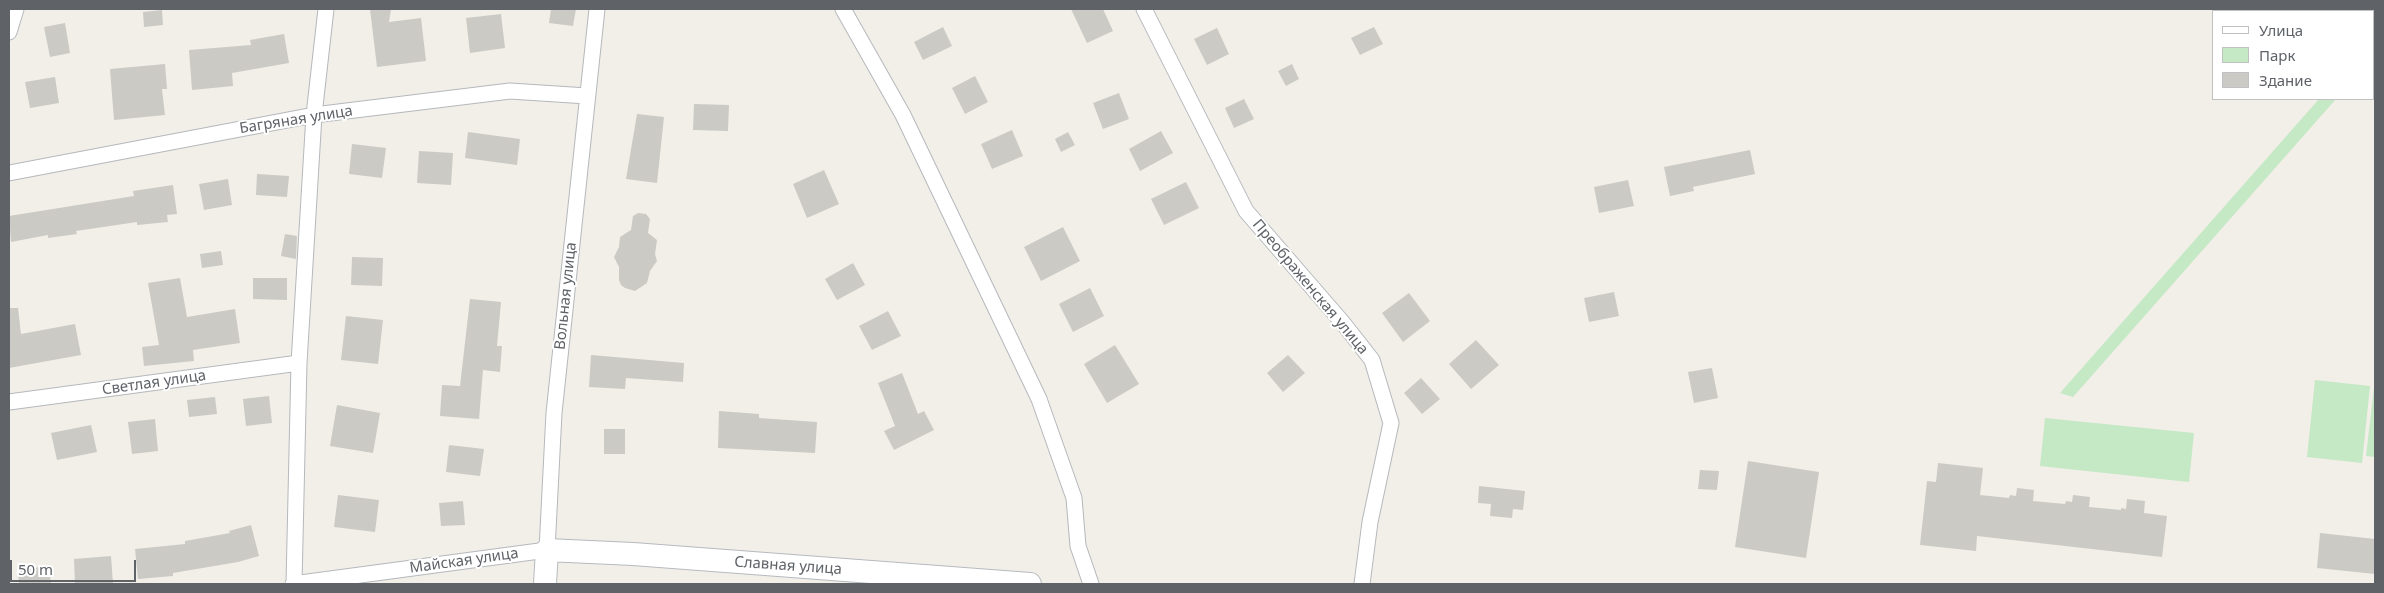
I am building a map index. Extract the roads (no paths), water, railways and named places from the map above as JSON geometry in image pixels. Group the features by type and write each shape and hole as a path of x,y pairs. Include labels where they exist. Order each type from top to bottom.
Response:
{"street":[{"path":"9,32 16,9"},
{"path":"294,584 299,363 314,115 326,9"},
{"name":"Вольная улица","path":"545,584 554,413 587,96 598,9"},
{"path":"843,9 903,114 1039,398 1074,498 1078,546 1091,584"},
{"name":"Преображенская улица","path":"1144,9 1246,211 1343,323 1372,360 1391,423 1370,522 1362,584"},
{"name":"Багряная улица","path":"9,173 314,115 510,91 587,96"},
{"name":"Светлая улица","path":"9,402 299,363"},
{"name":"Майская улица","path":"294,584 547,550"},
{"name":"Славная улица","path":"547,550 634,554 1030,584"}]}
